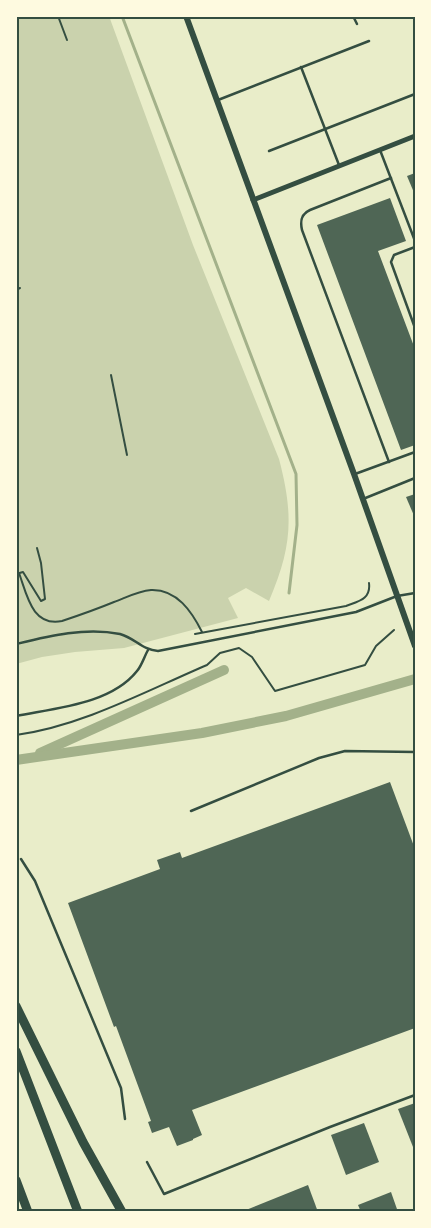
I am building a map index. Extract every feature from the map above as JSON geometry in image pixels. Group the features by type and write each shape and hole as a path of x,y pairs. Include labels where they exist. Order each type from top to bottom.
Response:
{"highway":[{"path":"16,1006 83,1142 122,1212"},
{"path":"16,1051 78,1212"},
{"path":"16,1180 28,1212"}],"street":[{"path":"186,16 415,646"},
{"path":"253,200 415,136"}],"lane":[{"path":"354,16 356,24"},
{"path":"217,100 369,41"},
{"path":"301,68 339,166"},
{"path":"269,151 415,94"},
{"path":"380,150 415,241"},
{"path":"389,462 302,230 301,220 306,212 310,210 391,178"},
{"path":"415,247 394,256 391,262 415,328"},
{"path":"354,474 415,452"},
{"path":"363,499 415,478"},
{"path":"16,644 71,633 102,632 121,635 137,641 148,650 167,649 356,612 397,596 415,593"},
{"path":"16,716 98,698 112,692 138,670 148,650"},
{"path":"191,811 319,758 345,751 415,752"},
{"path":"21,859 35,881 121,1088 126,1119"},
{"path":"147,1162 164,1194 415,1095"}],"path":[{"path":"58,16 67,40"},
{"path":"16,290 20,288"},
{"path":"111,375 127,455"},
{"path":"37,548 41,563 45,599 41,601 23,572 18,574 34,612 44,620 53,623 62,621 138,593 152,590 167,593 181,600 191,612 202,632"},
{"path":"195,634 346,606 364,599 368,594 369,583"},
{"path":"16,735 36,732 86,717 207,665 220,653 238,648 252,657 276,691 365,665 376,646 394,630"}],"green space":[{"path":"16,16 109,16 193,245 279,459 287,498 288,531 282,564 269,601 246,588 228,598 238,618 124,648 75,652 42,657 16,664"}],"building":[{"path":"415,173 415,195 407,176"},
{"path":"390,198 406,241 378,251 415,349 415,445 401,450 317,225"},
{"path":"415,494 415,518 406,497"},
{"path":"390,782 415,849 415,1028 192,1110 202,1135 193,1140 177,1146 169,1127 152,1133 148,1122 151,1121 68,903 160,869 157,860 180,852 182,858"},
{"path":"415,1103 415,1152 398,1109"},
{"path":"364,1123 379,1162 346,1175 331,1135"},
{"path":"308,1185 318,1212 241,1212"},
{"path":"391,1192 398,1212 361,1212 358,1205"}],"waterway":[{"path":"122,16 296,474 297,525 289,593"},
{"path":"40,753 224,670"},
{"path":"16,760 202,733 286,716 415,679"}]}
